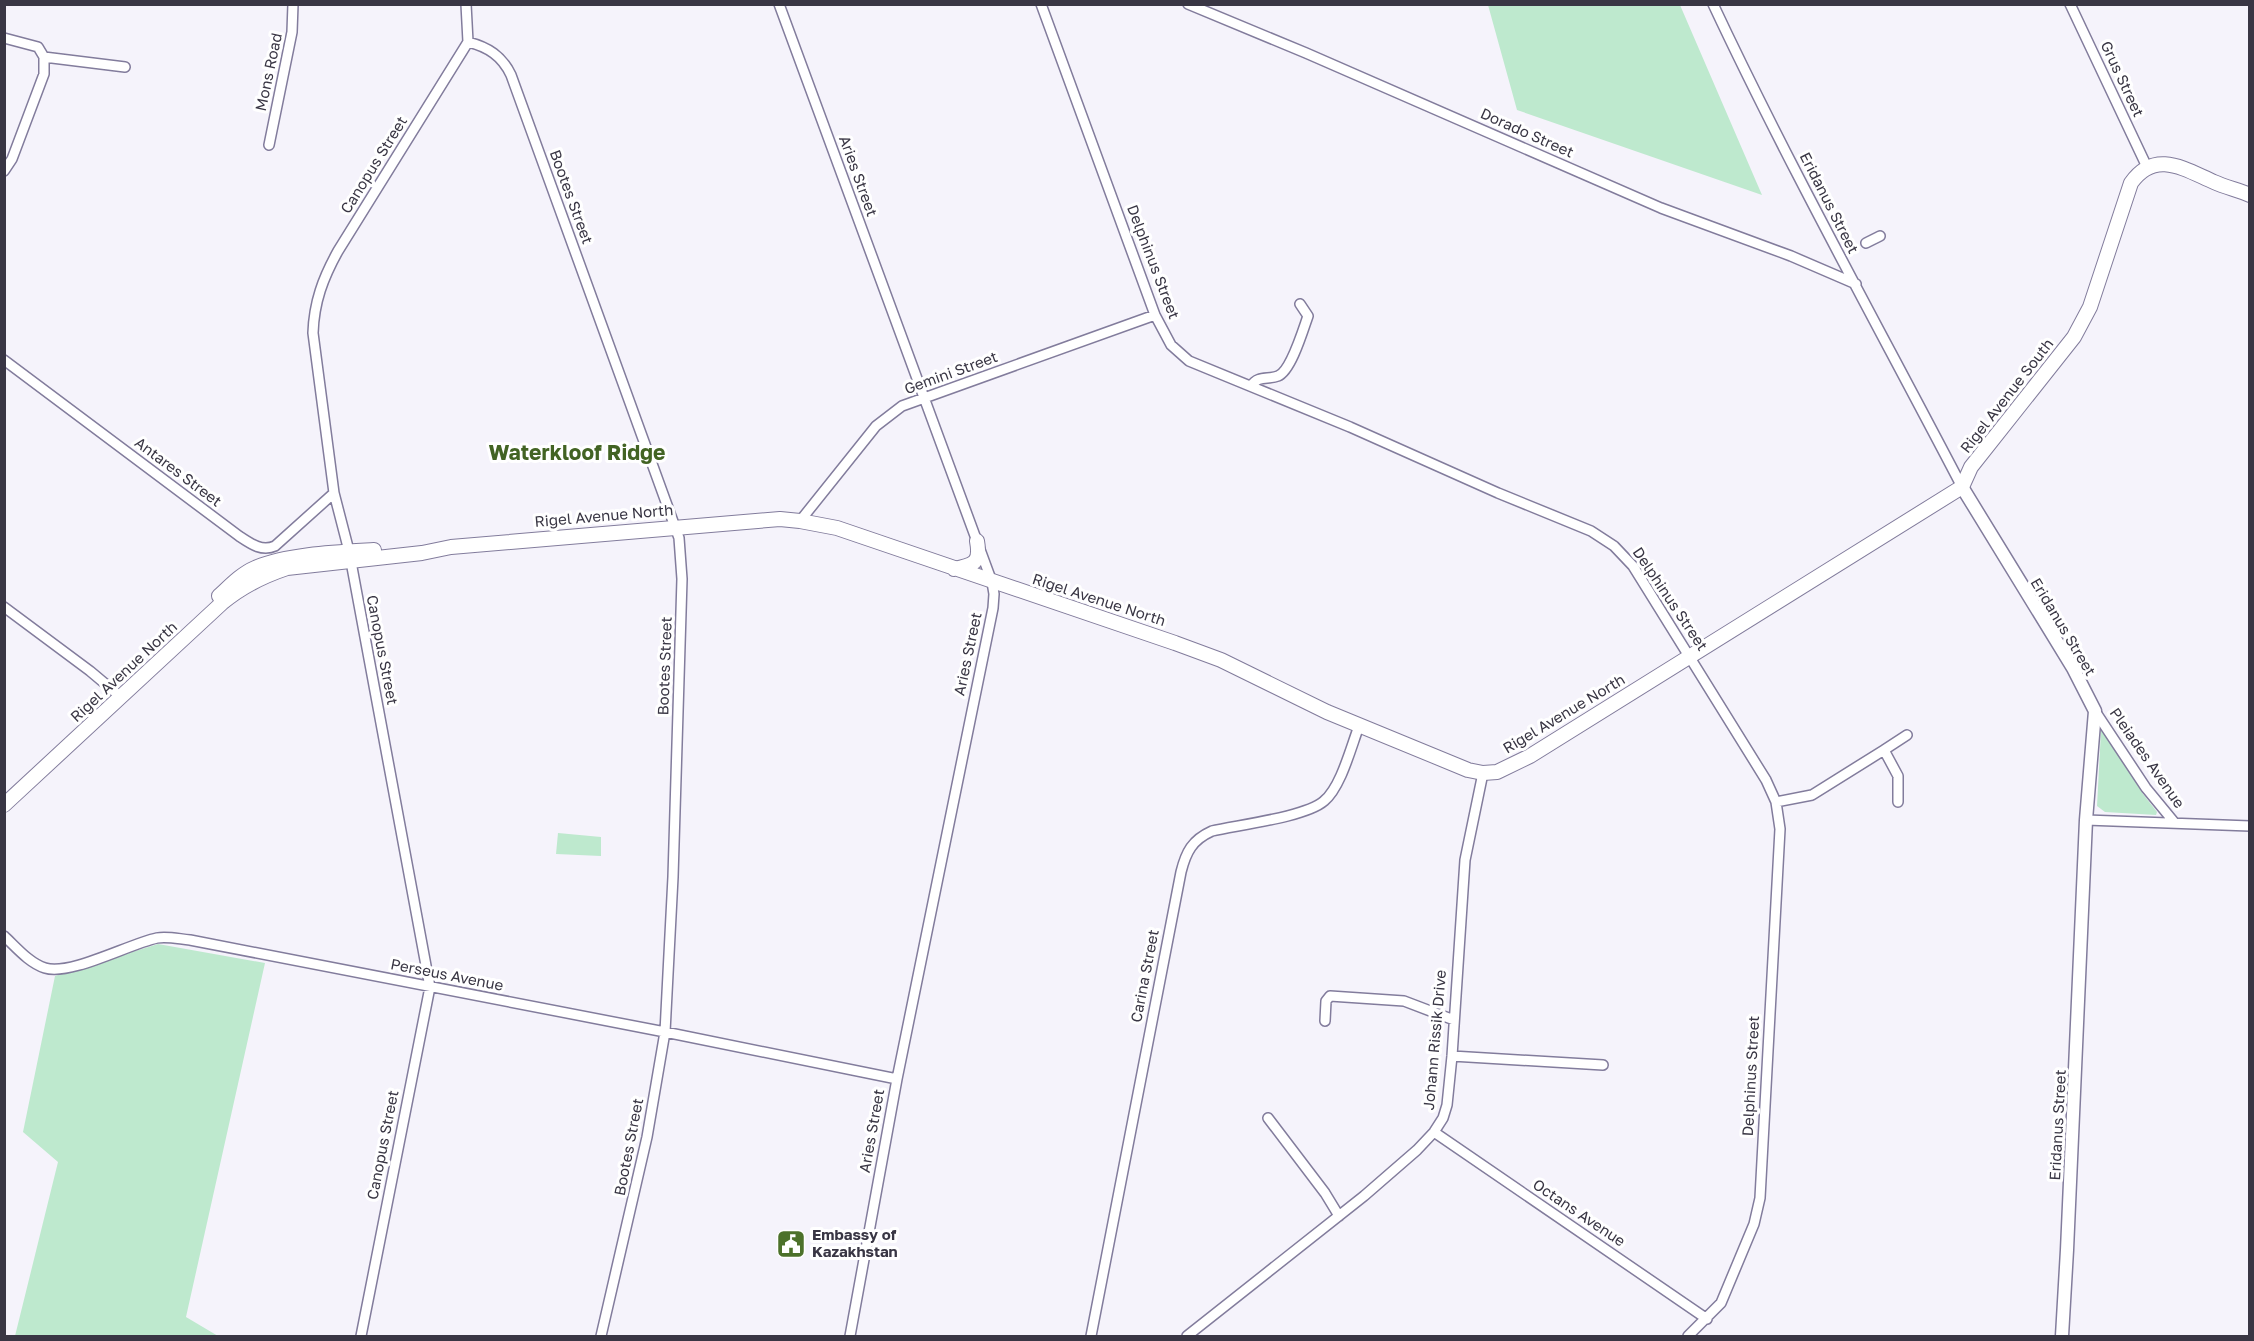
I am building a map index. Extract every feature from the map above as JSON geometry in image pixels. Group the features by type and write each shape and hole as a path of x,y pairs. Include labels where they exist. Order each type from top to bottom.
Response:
{"main road":[{"path":"2147,166 2172,164 2250,195"},
{"name":"Rigel Avenue South","path":"1690,655 1962,487 1971,467 2074,337 2090,307 2131,183 2147,166"},
{"name":"Rigel Avenue North","path":"4,794 222,603 243,588 271,574 287,568 350,556 422,553 451,547 676,526 757,520 800,521 837,528 1221,660 1359,726 1455,765 1483,773 1497,772 1530,756 1690,655"},
{"path":"954,569 967,567 975,561 978,554 977,541"},
{"name":"Rigel Avenue North","path":"4,805 118,694"}],"street":[{"name":"Mons Road","path":"269,145 292,32 293,4"},
{"path":"466,4 468,42"},
{"name":"Aries Street","path":"779,4 992,582 994,594 897,1079 850,1336"},
{"name":"Delphinus Street","path":"1041,4 1155,315 1171,345 1190,361 1603,537 1625,556 1690,655 1766,780 1776,802 1780,846 1760,1198 1754,1224 1721,1303 1688,1336"},
{"name":"Dorado Street","path":"1188,4 1661,208 1791,256 1856,284"},
{"name":"Eridanus Street","path":"1713,4 1828,236 1856,284 1962,487 2073,669 2096,711 2086,820 2062,1336"},
{"name":"Grus Street","path":"2070,4 2147,166"},
{"path":"4,38 38,47 44,57 42,80 12,159 4,171"},
{"name":"Canopus Street","path":"361,1336 430,987 350,556 334,494 313,333 314,314 324,277 338,251 468,42"},
{"name":"Bootes Street","path":"468,42 491,50 506,64 676,526 682,579 673,877 665,1032 647,1137 601,1336"},
{"path":"44,57 125,67"},
{"path":"1866,243 1880,236"},
{"path":"1251,386 1257,380 1278,376 1290,363 1308,316 1300,304"},
{"name":"Gemini Street","path":"800,521 876,426 902,406 1155,315"},
{"name":"Antares Street","path":"4,360 239,536 257,546 267,549 275,546 334,494"},
{"path":"4,608 118,694"},
{"name":"Pleiades Avenue","path":"2096,711 2146,788 2174,822"},
{"name":"Carina Street","path":"1091,1336 1181,872 1189,848 1200,836 1212,831 1302,812 1325,801 1336,785 1359,726"},
{"path":"1776,802 1812,795 1907,735"},
{"path":"1884,750 1898,776 1898,802"},
{"name":"Johann Rissik Drive","path":"1187,1336 1340,1216 1417,1150 1434,1132 1443,1118 1447,1105 1452,1056 1465,860 1483,773"},
{"name":"Pleiades Avenue","path":"2086,820 2250,826"},
{"name":"Perseus Avenue","path":"4,936 24,955 43,967 51,969 67,968 149,940 173,938 897,1079"},
{"path":"1325,1021 1326,1001 1330,996 1404,1001 1454,1020"},
{"path":"1452,1056 1603,1065"},
{"path":"1268,1118 1340,1216"},
{"name":"Octans Avenue","path":"1434,1132 1707,1319"}],"green space":[{"path":"1488,5 1680,5 1762,195 1517,110"},
{"path":"2104,730 2143,794 2157,812 2156,815 2105,812 2097,806 2101,731"},
{"path":"558,833 601,837 601,856 556,854"},
{"path":"158,944 265,963 186,1317 218,1336 15,1336 58,1162 23,1132 55,976"}],"place":[{"name":"Embassy of Kazakhstan","path":"791,1244"}],"district":[{"name":"Waterkloof Ridge","path":"577,453"}]}
